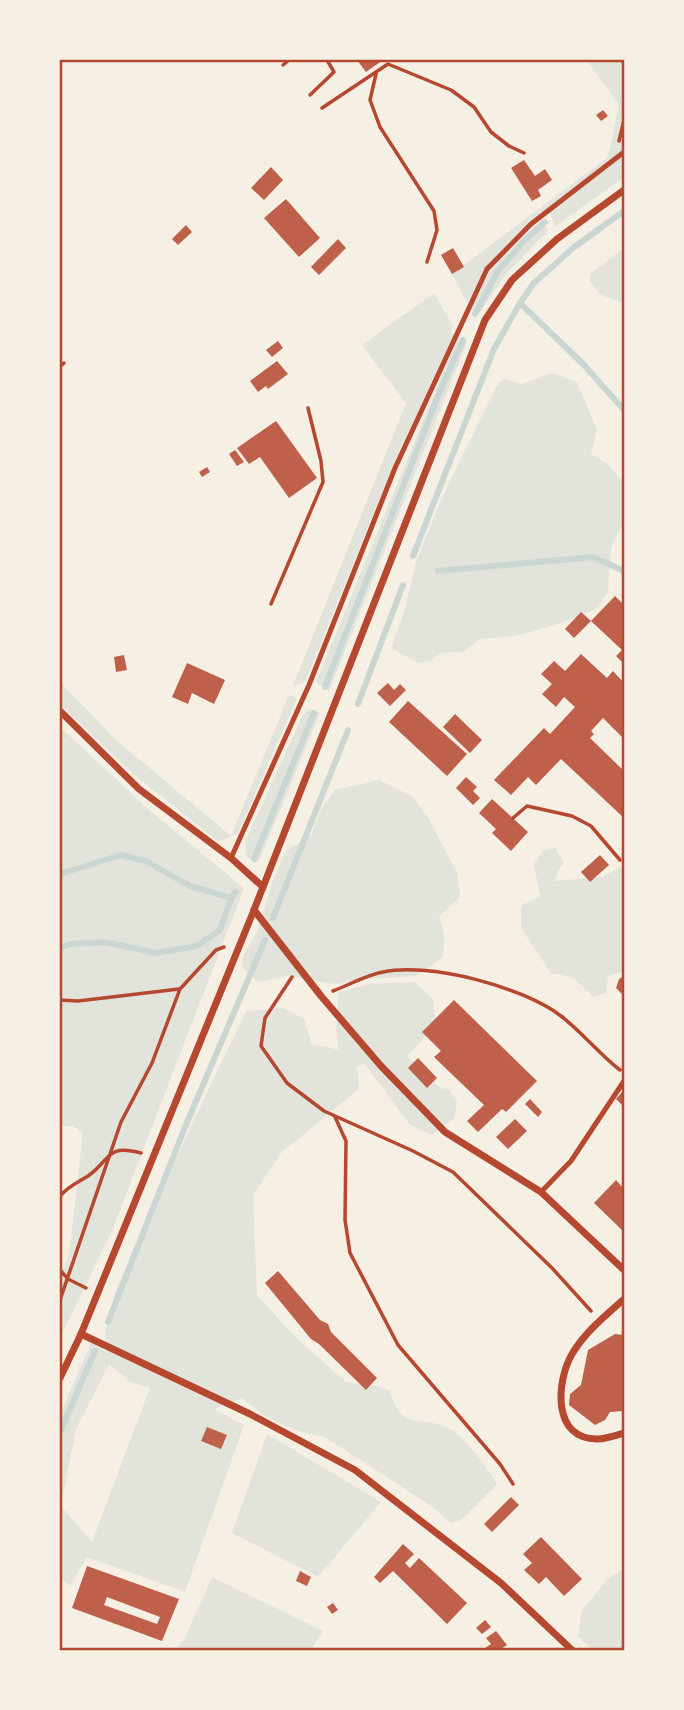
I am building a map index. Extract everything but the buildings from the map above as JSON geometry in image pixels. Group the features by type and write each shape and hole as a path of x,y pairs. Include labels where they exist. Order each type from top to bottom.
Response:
{"street":[{"path":"60,1378 81,1334 242,940 485,320 512,280 557,239 625,190"},
{"path":"60,711 139,789 232,858 263,887"},
{"path":"254,910 321,996 381,1066 445,1132 541,1192 625,1270"},
{"path":"625,1299 583,1338 566,1367 560,1401 570,1428 583,1436 598,1439 625,1433"},
{"path":"81,1334 250,1414 355,1470 501,1583 572,1650"}],"lane":[{"path":"232,858 309,685 396,468 488,270 531,224 625,152"},
{"path":"541,1192 571,1161 625,1081"}],"path":[{"path":"283,65 289,60"},
{"path":"310,95 334,72 327,60"},
{"path":"622,60 625,64"},
{"path":"322,108 388,64 425,82 451,90 474,107 491,132 509,146 524,153"},
{"path":"377,72 370,100 380,127 434,211 437,230 427,262"},
{"path":"60,366 64,363"},
{"path":"271,604 323,482 321,461 308,408"},
{"path":"513,818 527,806 572,816 591,826 620,860"},
{"path":"60,1300 108,1154 121,1122 152,1063 180,989 216,950 242,940"},
{"path":"298,967 265,1018 261,1046 287,1083 334,1115 453,1172 552,1268 600,1321"},
{"path":"321,996 382,972 446,973 507,988 561,1015 625,1074"},
{"path":"60,1000 78,1001 180,989"},
{"path":"334,1115 346,1142 345,1220 350,1254 398,1345 500,1464 513,1484"},
{"path":"60,1196 72,1183 89,1175 108,1154 123,1149 153,1157"},
{"path":"60,1270 68,1279 97,1294"}],"shaded area":[{"path":"587,60 624,60 624,177 555,227 548,208 528,222 484,270 467,303 452,274 608,157 619,105"},
{"path":"543,218 548,231 506,274 480,312 475,314 471,308 491,269"},
{"path":"624,248 624,301 621,302 601,295 590,281 590,274"},
{"path":"434,293 453,326 450,332 467,342 329,691 316,682 451,353 447,349 395,460 305,682 293,686 406,403 362,345"},
{"path":"552,373 577,382 597,430 591,454 609,465 624,484 624,521 611,548 608,592 596,609 562,623 515,636 479,639 464,652 441,653 431,661 418,663 391,648 404,613 416,562 441,500 496,387 504,379 522,384"},
{"path":"60,682 116,740 231,836 289,695 297,698 238,833 219,842 132,773 67,711 60,703"},
{"path":"309,709 320,713 260,859 256,863 246,856 245,842 302,716"},
{"path":"60,727 149,810 244,888 112,1231 60,1338 60,1275 69,1255 83,1133 73,1126 60,1126"},
{"path":"379,780 413,797 428,817 457,873 460,897 439,917 444,934 443,957 416,976 333,984 287,976 258,982 243,969 242,958 258,930 273,880 286,850 311,836 321,809 335,790"},
{"path":"555,848 564,863 555,881 602,877 619,868 624,869 624,971 608,976 606,993 594,997 572,977 551,973 521,928 521,906 540,896 534,864 544,850"},
{"path":"414,982 433,999 435,1026 407,1056 440,1088 449,1089 457,1102 454,1119 431,1135 410,1125 364,1063 357,1067 359,1089 281,1153 253,1195 257,1295 294,1336 346,1382 381,1387 390,1391 400,1413 406,1417 437,1424 454,1432 475,1453 497,1484 461,1520 451,1523 431,1506 325,1437 280,1424 242,1398 214,1409 244,1425 185,1592 87,1557 70,1586 60,1579 60,1414 91,1343 108,1353 105,1333 115,1293 141,1231 246,1011 284,1008 304,1019 312,1045 333,1048 339,1052 336,1029 339,992 369,984","holes":["109,1364 130,1382 150,1388 92,1542 61,1506 76,1429"]},
{"path":"267,1434 381,1502 318,1577 232,1533"},
{"path":"624,1569 624,1650 593,1650 578,1637 582,1610 608,1579"},
{"path":"212,1577 323,1631 311,1650 176,1650 185,1638"}],"waterway":[{"path":"413,556 494,349 520,303 534,283 573,248 624,211"},
{"path":"475,314 498,271 545,222"},
{"path":"520,303 583,364 624,410"},
{"path":"325,687 440,391 463,340"},
{"path":"438,571 593,557 624,571"},
{"path":"358,704 403,585"},
{"path":"254,859 314,713"},
{"path":"273,918 348,730"},
{"path":"60,874 121,855 146,861 190,886 231,898"},
{"path":"60,948 70,944 105,942 156,953 197,946 220,930 231,898 236,892"},
{"path":"108,1322 185,1127 265,940"},
{"path":"60,1432 95,1351"}]}
